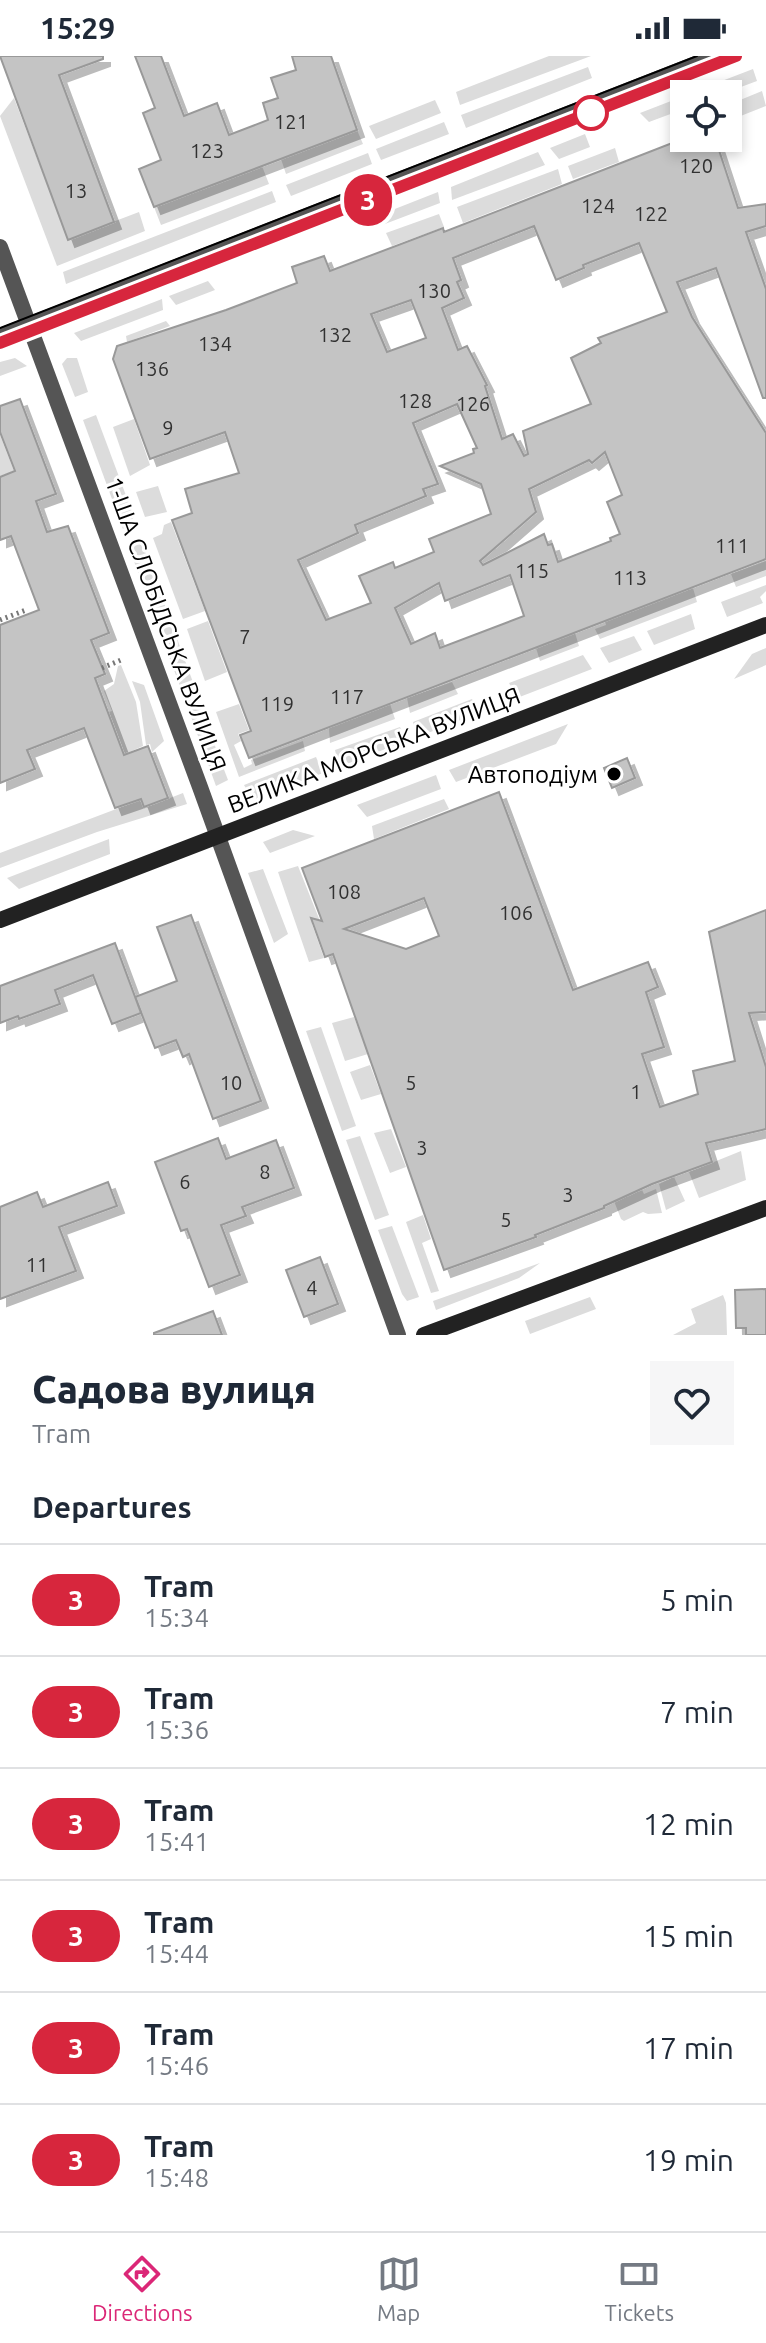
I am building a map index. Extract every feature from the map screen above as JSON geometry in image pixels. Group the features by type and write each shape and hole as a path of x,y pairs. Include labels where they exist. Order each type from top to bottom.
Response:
{"street":[{"path":"0,336 716,56"},
{"name":"1-ША СЛОБІДСЬКА ВУЛИЦЯ","path":"0,247 398,1335"},
{"name":"ВЕЛИКА МОРСЬКА ВУЛИЦЯ","path":"0,920 766,625"},
{"path":"424,1335 766,1208"}],"path":[{"path":"0,620 26,610"},
{"path":"102,668 121,660"}],"shaded area":[{"path":"549,56 591,56 460,105 456,92"},
{"path":"588,67 592,78 466,128 461,115"},
{"path":"753,69 757,81 742,87 742,80 724,80"},
{"path":"762,91 766,106 742,115 742,99"},
{"path":"14,98 68,239 139,212 145,231 57,266 0,116"},
{"path":"435,100 441,113 376,139 369,126"},
{"path":"670,101 670,114 649,122 640,113"},
{"path":"444,122 449,134 381,160 376,149"},
{"path":"357,130 363,144 286,174 281,159"},
{"path":"585,134 590,147 559,159 550,148"},
{"path":"615,148 619,162 573,179 568,166"},
{"path":"538,152 545,165 452,200 451,187"},
{"path":"368,153 372,164 291,196 286,185"},
{"path":"262,166 269,184 161,225 154,207"},
{"path":"558,169 562,184 463,223 457,207"},
{"path":"272,191 276,202 66,284 63,272"},
{"path":"438,192 440,203 377,227 377,216"},
{"path":"439,214 444,227 392,246 386,233"},
{"path":"208,281 215,290 176,305 169,296"},
{"path":"162,299 163,310 81,341 74,333"},
{"path":"166,321 170,326 127,342 126,336"},
{"path":"15,358 27,366 0,376 0,362"},
{"path":"67,358 77,358 88,392 75,397 62,364"},
{"path":"96,415 134,517 123,529 83,420"},
{"path":"134,419 150,465 130,476 113,427"},
{"path":"0,435 14,471 0,476"},
{"path":"158,486 167,512 145,517 136,492"},
{"path":"171,522 205,611 183,619 153,538 162,534 164,525"},
{"path":"141,540 194,685 181,689 128,545"},
{"path":"766,561 766,576 736,587 731,574"},
{"path":"766,585 766,591 760,597 763,603 727,617 721,602"},
{"path":"693,588 697,602 600,639 595,629 606,625 605,621"},
{"path":"691,614 695,629 654,645 647,631"},
{"path":"208,621 227,672 205,681 187,629"},
{"path":"575,633 579,646 540,661 536,648"},
{"path":"634,636 642,650 609,663 600,648"},
{"path":"766,648 766,665 734,679 752,654"},
{"path":"583,655 592,669 517,698 509,683"},
{"path":"121,665 136,702 143,746 125,754 104,691 114,684 118,666"},
{"path":"132,681 144,685 164,741 152,752 150,744 146,745 140,702"},
{"path":"452,682 458,694 410,713 407,698"},
{"path":"196,696 228,780 216,786 185,700"},
{"path":"472,699 478,713 418,737 413,722"},
{"path":"239,704 249,730 238,734 241,741 234,745 244,768 252,764 251,760 303,741 305,751 239,777 216,712"},
{"path":"390,704 395,719 330,743 329,728"},
{"path":"568,724 556,744 456,782 449,770"},
{"path":"400,727 406,741 339,767 335,750"},
{"path":"316,757 323,773 252,800 244,785"},
{"path":"436,775 441,789 367,817 357,805"},
{"path":"183,793 187,804 97,832 0,868 0,853 140,800 144,808"},
{"path":"444,799 449,809 374,839 372,826"},
{"path":"293,830 315,836 270,853 263,842"},
{"path":"109,839 110,854 19,889 7,878"},
{"path":"298,866 320,921 312,924 324,958 309,962 278,872"},
{"path":"263,869 288,934 274,943 248,873"},
{"path":"354,1017 368,1054 345,1061 332,1023"},
{"path":"321,1027 356,1126 342,1131 306,1031"},
{"path":"370,1065 381,1094 361,1100 350,1072"},
{"path":"391,1129 406,1167 390,1173 374,1133"},
{"path":"360,1136 389,1215 375,1220 346,1140"},
{"path":"741,1151 746,1180 699,1198 689,1172"},
{"path":"674,1177 685,1201 666,1210 659,1184"},
{"path":"656,1189 662,1213 643,1212 624,1221 621,1219 614,1201 642,1190 644,1194"},
{"path":"423,1215 431,1239 422,1243 439,1291 431,1293 406,1222"},
{"path":"392,1226 419,1297 407,1301 378,1230"},
{"path":"540,1263 519,1278 436,1310 433,1301"},
{"path":"723,1295 727,1335 673,1335 696,1323 691,1309"},
{"path":"590,1297 596,1309 530,1334 525,1321"}],"building":[{"path":"0,56 103,56 103,59 59,75 114,222 68,240"},
{"path":"135,56 161,56 184,116 217,103 229,135 268,120 263,103 278,98 271,78 296,70 292,56 331,56 357,130 154,207 139,169 161,160 143,113 155,108"},
{"path":"670,144 670,152 720,152 738,208 766,204 766,226 746,232 766,289 766,398 763,398 716,268 677,282 692,317 766,433 766,559 249,758 240,735 251,731 172,520 192,513 185,489 239,473 225,432 150,459 113,359 117,346 297,283 292,267 324,256 330,271 443,228 444,232","holes":["534,226 556,280 584,268 583,265 639,243 667,312 598,338 601,343 571,358 591,404 523,431 528,454 524,456 513,434 502,439 487,385 467,346 458,350 442,308 464,298 457,282 461,280 453,258","411,300 426,338 387,352 371,314","457,404 477,448 473,449 474,453 440,466 481,484 491,514 429,539 434,552 395,568 393,562 359,576 371,603 326,620 298,560 358,533 355,525 426,496 423,489 438,484 413,423","605,452 622,495 607,502 620,534 610,538 611,541 558,562 552,544 548,545 544,534 483,565 480,561 536,512 529,489 589,460 592,463","510,575 524,616 440,648 435,633 411,644 395,608 439,583 445,601"]},
{"path":"20,399 56,494 36,501 47,532 68,526 109,633 91,640 105,674 95,678 124,755 148,746 168,798 144,807 141,799 115,808 84,728 27,750 35,769 0,783 0,625 39,610 11,536 0,540 0,477 15,471 0,432 0,406"},
{"path":"627,758 635,778 612,788 604,768"},
{"path":"499,792 573,990 648,962 658,987 646,992 664,1047 642,1054 660,1107 698,1094 693,1071 735,1061 709,932 766,910 766,1012 749,1013 766,1067 766,1129 706,1143 712,1162 652,1184 536,1237 444,1270 333,954 325,957 311,918 322,921 302,868","holes":["424,898 439,936 406,949 344,929"]},
{"path":"191,915 261,1101 213,1119 189,1054 183,1057 176,1040 155,1048 135,997 177,981 157,927"},
{"path":"115,943 141,1013 112,1024 93,975 55,990 60,1004 0,1023 0,986"},
{"path":"218,1138 226,1159 276,1140 294,1188 242,1207 246,1216 221,1225 240,1275 209,1287 187,1229 181,1231 155,1162"},
{"path":"108,1182 117,1206 59,1227 76,1271 0,1299 0,1207 37,1192 43,1207"},
{"path":"320,1257 338,1304 304,1317 286,1270"},
{"path":"766,1289 766,1335 746,1335 746,1328 736,1328 735,1290"},
{"path":"213,1311 222,1335 154,1335 154,1333"}],"tram line":[{"path":"0,328 697,56"},
{"path":"0,343 736,56"},
{"name":"3","path":"0,343 736,56"}],"place":[{"name":"Автоподіум","path":"614,774"}]}
